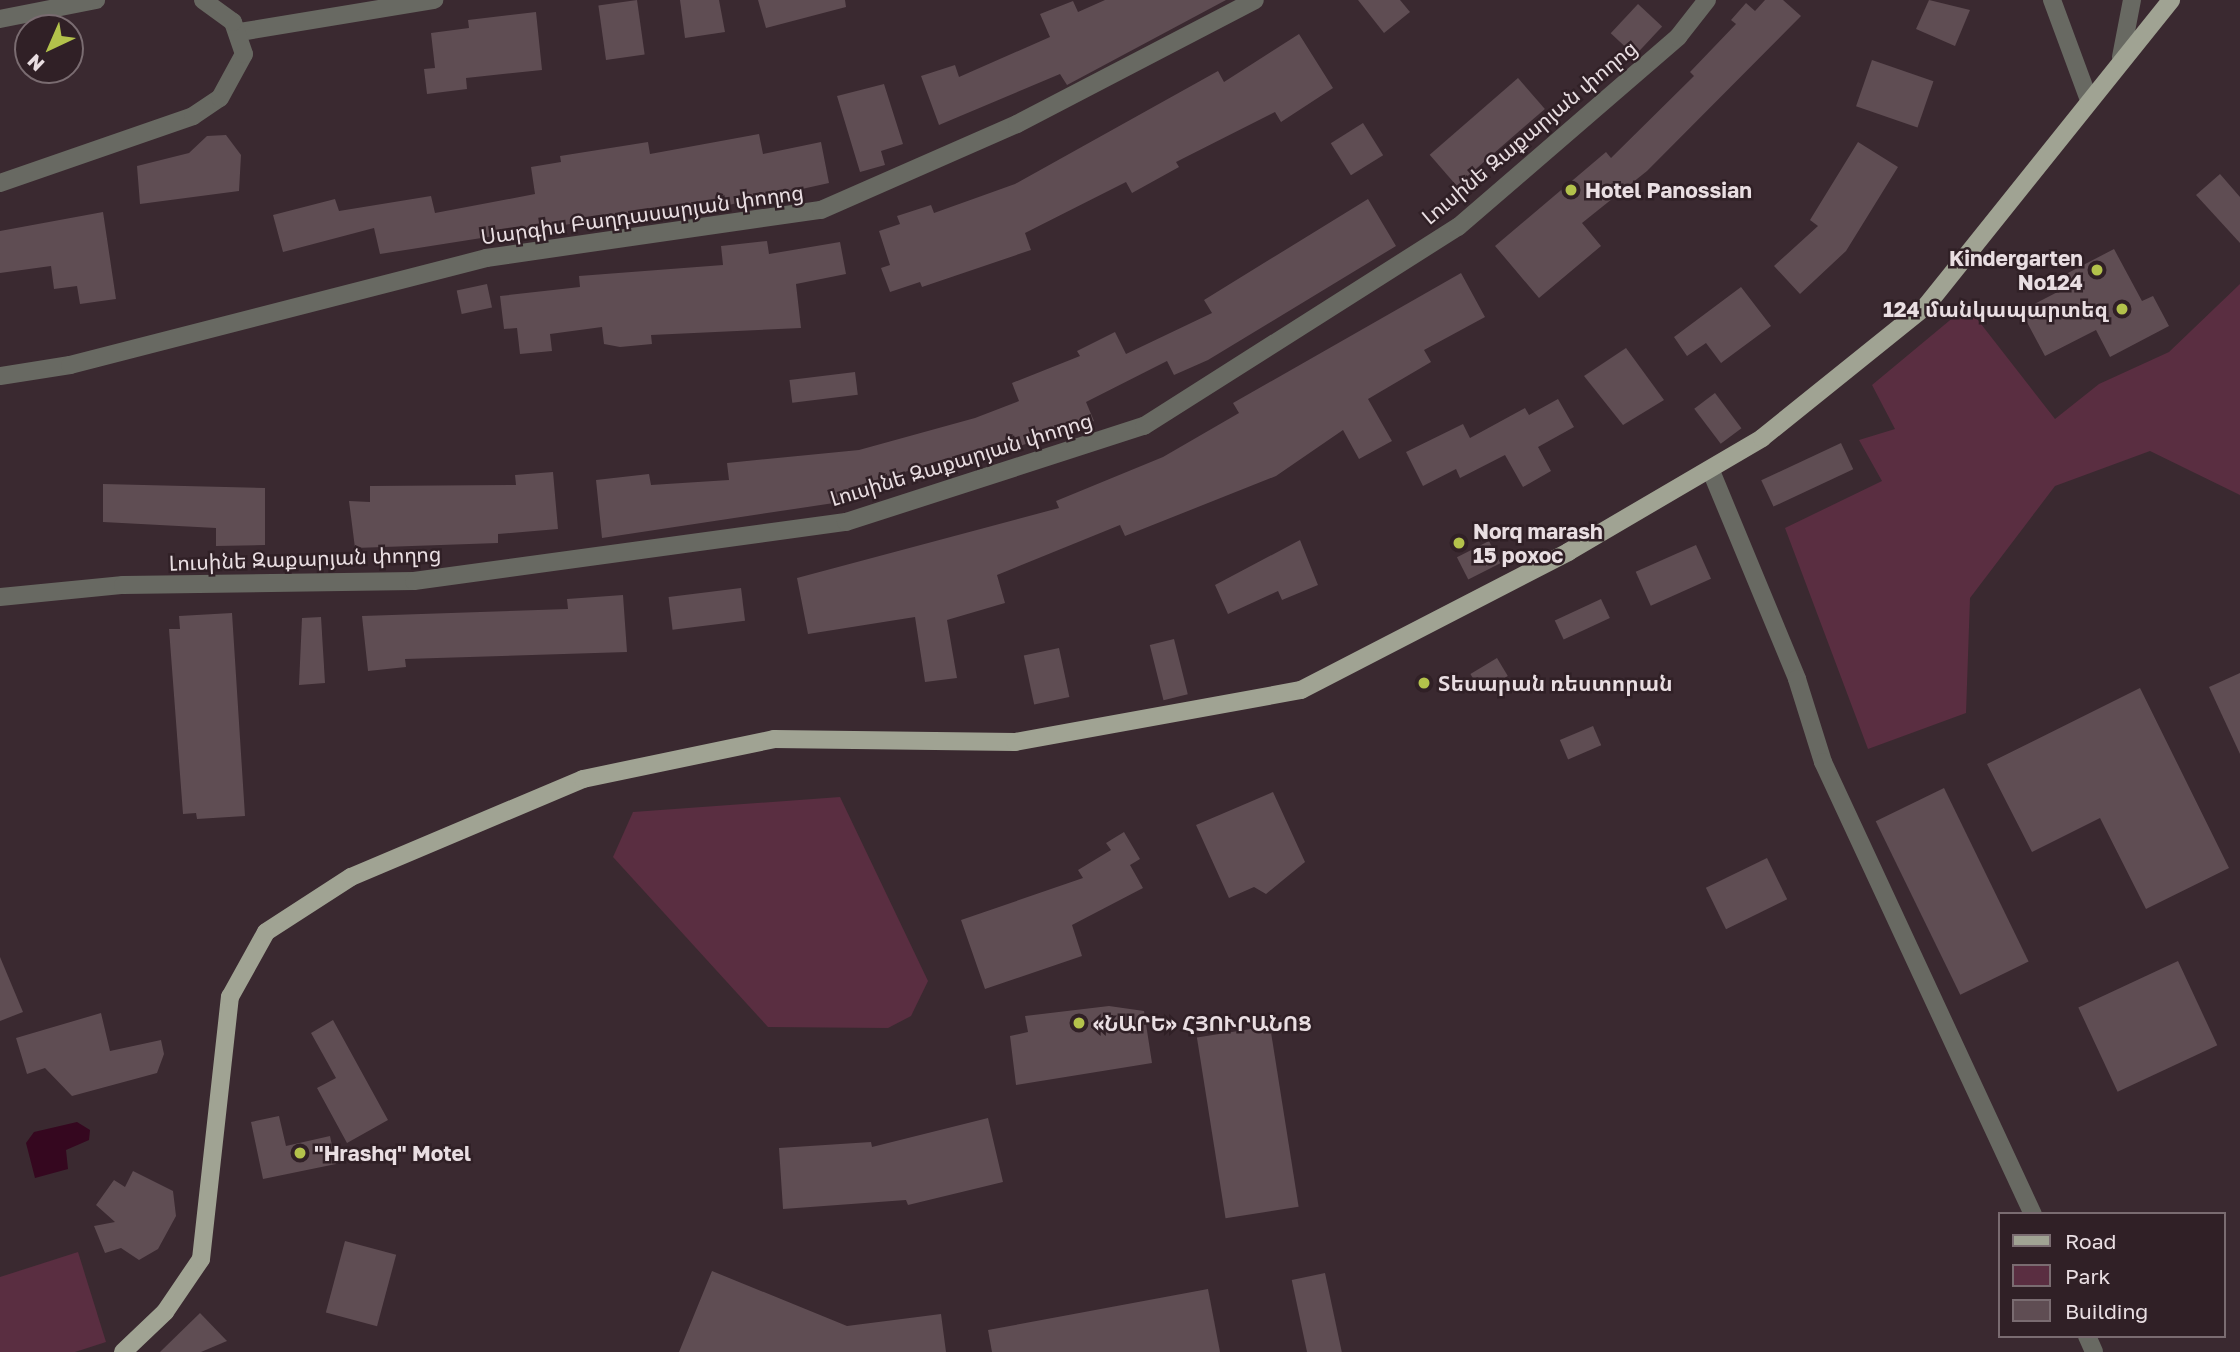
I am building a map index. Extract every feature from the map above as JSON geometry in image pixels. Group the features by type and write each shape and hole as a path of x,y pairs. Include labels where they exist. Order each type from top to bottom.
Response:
{"main road":[{"path":"123,1352 165,1312 201,1259 230,997 266,932 351,877 583,779 774,739 1014,742 1301,690 1711,471 1762,438 1926,306 2121,57 2171,0"}],"street":[{"path":"0,19 96,0"},
{"path":"0,183 207,107 240,71 240,32 203,0"},
{"path":"240,32 434,0"},
{"name":"Սարգիս Բաղդասարյան փողոց","path":"0,376 70,365 485,258 821,210 1017,124 1255,0"},
{"name":"Լուսինե Զաքարյան փողոց","path":"0,597 123,585 414,581 846,522 1144,426 1458,227 1678,37 1707,0"},
{"path":"2052,0 2089,100"},
{"path":"2121,57 2133,0"},
{"path":"1711,471 1797,679 1823,762 2032,1212"}],"green space":[{"path":"2240,284 2240,495 2150,451 2055,486 1970,598 1966,713 1868,749 1785,528 1882,481 1859,440 1895,429 1872,385 1967,306 2055,419 2099,384 2169,352"},
{"path":"840,797 928,981 911,1016 888,1028 768,1027 613,857 633,812"},
{"path":"78,1252 106,1342 75,1352 0,1352 0,1277"}],"shaded area":[{"path":"77,1122 90,1130 89,1140 66,1150 68,1169 35,1178 26,1143 34,1132"}],"building":[{"path":"637,0 645,54 606,60 598,5"},
{"path":"680,0 719,0 725,32 685,38"},
{"path":"758,0 845,0 846,7 766,28"},
{"path":"1105,0 1226,0 1067,85 1060,74 939,125 921,76 955,65 959,77 1050,37 1040,14 1073,1 1078,12"},
{"path":"1358,0 1400,0 1410,12 1384,33"},
{"path":"1765,0 1783,0 1801,16 1647,171 1582,223 1601,246 1539,298 1495,246 1606,152 1611,158 1694,76 1690,72 1736,24 1731,20 1746,3 1755,11"},
{"path":"1929,0 1970,10 1955,46 1916,29"},
{"path":"1638,4 1662,27 1635,56 1611,33"},
{"path":"536,12 542,70 466,78 467,89 427,94 424,69 435,68 431,33 469,28 468,20"},
{"path":"1299,34 1333,88 1281,122 1275,112 1176,162 1179,167 1132,193 1126,182 1025,233 1031,250 922,287 920,282 890,292 881,268 890,265 879,231 900,224 897,216 931,205 934,213 1015,184 1218,71 1224,82"},
{"path":"1872,60 1933,81 1918,127 1856,106"},
{"path":"1518,78 1545,109 1457,186 1430,155"},
{"path":"884,84 903,144 881,151 885,165 860,172 837,96"},
{"path":"1363,123 1383,155 1351,175 1331,143"},
{"path":"759,134 763,154 821,142 829,183 724,206 723,200 380,254 374,228 283,252 273,215 335,199 339,211 431,196 435,213 535,194 531,167 561,162 560,156 648,142 650,154"},
{"path":"226,135 241,155 239,191 140,204 137,166 189,153 207,136"},
{"path":"1858,142 1898,167 1846,251 1800,294 1774,266 1818,226 1810,220"},
{"path":"2220,174 2240,197 2240,243 2196,195"},
{"path":"1368,199 1396,246 1208,360 1174,375 1167,361 1086,402 1094,421 954,468 951,459 865,483 867,498 602,538 596,480 649,474 651,485 729,480 727,463 859,450 975,418 1019,401 1012,383 1080,356 1077,351 1115,332 1126,354 1212,313 1204,300"},
{"path":"103,212 116,299 80,304 77,286 54,289 51,266 0,273 0,231"},
{"path":"767,241 769,254 840,242 846,274 796,284 801,328 651,335 652,344 620,347 604,344 602,327 550,334 552,351 520,354 517,328 504,329 500,296 580,287 579,276 723,265 721,246"},
{"name":"124 մանկապարտեզ","path":"2114,249 2142,301 2153,296 2169,326 2110,357 2096,330 2045,356 2021,311 2071,285 2066,274"},
{"path":"1461,273 1485,317 1424,350 1431,362 1368,399 1392,441 1359,459 1343,430 1276,476 1125,536 1120,525 997,575 1005,603 947,620 957,678 925,682 915,617 808,634 797,578 1059,508 1056,501 1163,457 1239,413 1233,403"},
{"path":"487,284 492,307 462,314 457,290"},
{"path":"1741,287 1771,326 1721,363 1706,343 1687,356 1674,337"},
{"path":"1626,348 1664,400 1623,425 1584,376"},
{"path":"855,372 858,395 792,403 789,380"},
{"path":"1715,393 1741,428 1721,444 1694,409"},
{"path":"1558,399 1574,427 1538,447 1551,471 1523,487 1505,455 1460,478 1456,469 1423,486 1406,452 1463,424 1470,438 1525,408 1529,415"},
{"path":"1841,443 1853,469 1774,506 1761,480"},
{"path":"553,472 558,529 498,534 498,543 355,548 349,501 370,502 370,486 516,485 515,475"},
{"path":"103,484 265,488 265,545 216,546 216,528 103,522"},
{"path":"1300,540 1318,585 1282,600 1278,591 1228,614 1215,585"},
{"path":"1489,541 1500,563 1468,580 1457,557"},
{"path":"1696,545 1711,579 1651,606 1636,572"},
{"path":"741,588 745,621 673,630 669,597"},
{"path":"623,595 627,652 405,659 406,667 368,671 362,616 568,609 567,599"},
{"path":"1601,599 1610,618 1564,640 1555,621"},
{"path":"232,613 245,816 197,819 196,813 183,814 169,629 180,629 179,616"},
{"path":"321,617 325,683 299,685 302,618"},
{"path":"1174,639 1188,694 1164,700 1150,645"},
{"path":"1059,648 1069,697 1034,704 1024,655"},
{"path":"1497,658 1508,676 1481,692 1470,674"},
{"path":"2240,673 2240,754 2209,687"},
{"path":"2140,688 2229,868 2146,909 2100,818 2032,852 1987,764"},
{"path":"1593,726 1601,745 1568,759 1560,740"},
{"path":"1944,788 2029,961 1960,995 1876,821"},
{"path":"1273,792 1305,862 1266,894 1254,887 1229,898 1196,825"},
{"path":"1124,832 1140,859 1130,865 1143,888 1072,925 1082,956 985,989 961,920 1083,878 1078,870 1111,850 1106,843"},
{"path":"1767,858 1787,899 1726,929 1706,888"},
{"path":"0,957 23,1012 0,1021"},
{"path":"2178,961 2217,1045 2118,1092 2078,1007"},
{"path":"1109,1006 1144,1011 1152,1063 1016,1085 1010,1036 1028,1032 1025,1016"},
{"path":"101,1013 110,1051 161,1040 164,1054 157,1073 72,1096 45,1068 27,1074 16,1038"},
{"path":"333,1020 388,1120 347,1143 317,1088 336,1078 311,1033"},
{"path":"1270,1026 1299,1207 1226,1218 1197,1038"},
{"path":"279,1116 286,1146 330,1136 336,1164 263,1179 251,1122"},
{"path":"988,1118 1003,1182 908,1205 906,1200 783,1209 779,1148 871,1142 872,1147"},
{"path":"133,1171 173,1191 176,1216 158,1249 139,1260 121,1248 105,1253 94,1226 115,1222 96,1205 114,1180 125,1187"},
{"path":"345,1241 396,1255 377,1326 326,1312"},
{"path":"712,1271 847,1326 941,1314 946,1352 679,1352"},
{"path":"1325,1273 1342,1352 1307,1352 1292,1280"},
{"path":"1208,1289 1220,1352 992,1352 988,1330"},
{"path":"200,1313 227,1341 201,1352 160,1352"}],"place":[{"name":"Hotel Panossian","path":"1571,190"},
{"name":"Kindergarten No124","path":"2097,270"},
{"name":"124 մանկապարտեզ","path":"2122,309"},
{"name":"Norq marash 15 poxoc","path":"1459,543"},
{"name":"Տեսարան ռեստորան","path":"1424,683"},
{"name":"«ՆԱՐԵ» ՀՅՈՒՐԱՆՈՑ","path":"1079,1023"},
{"name":"\"Hrashq\" Motel","path":"300,1153"}]}
